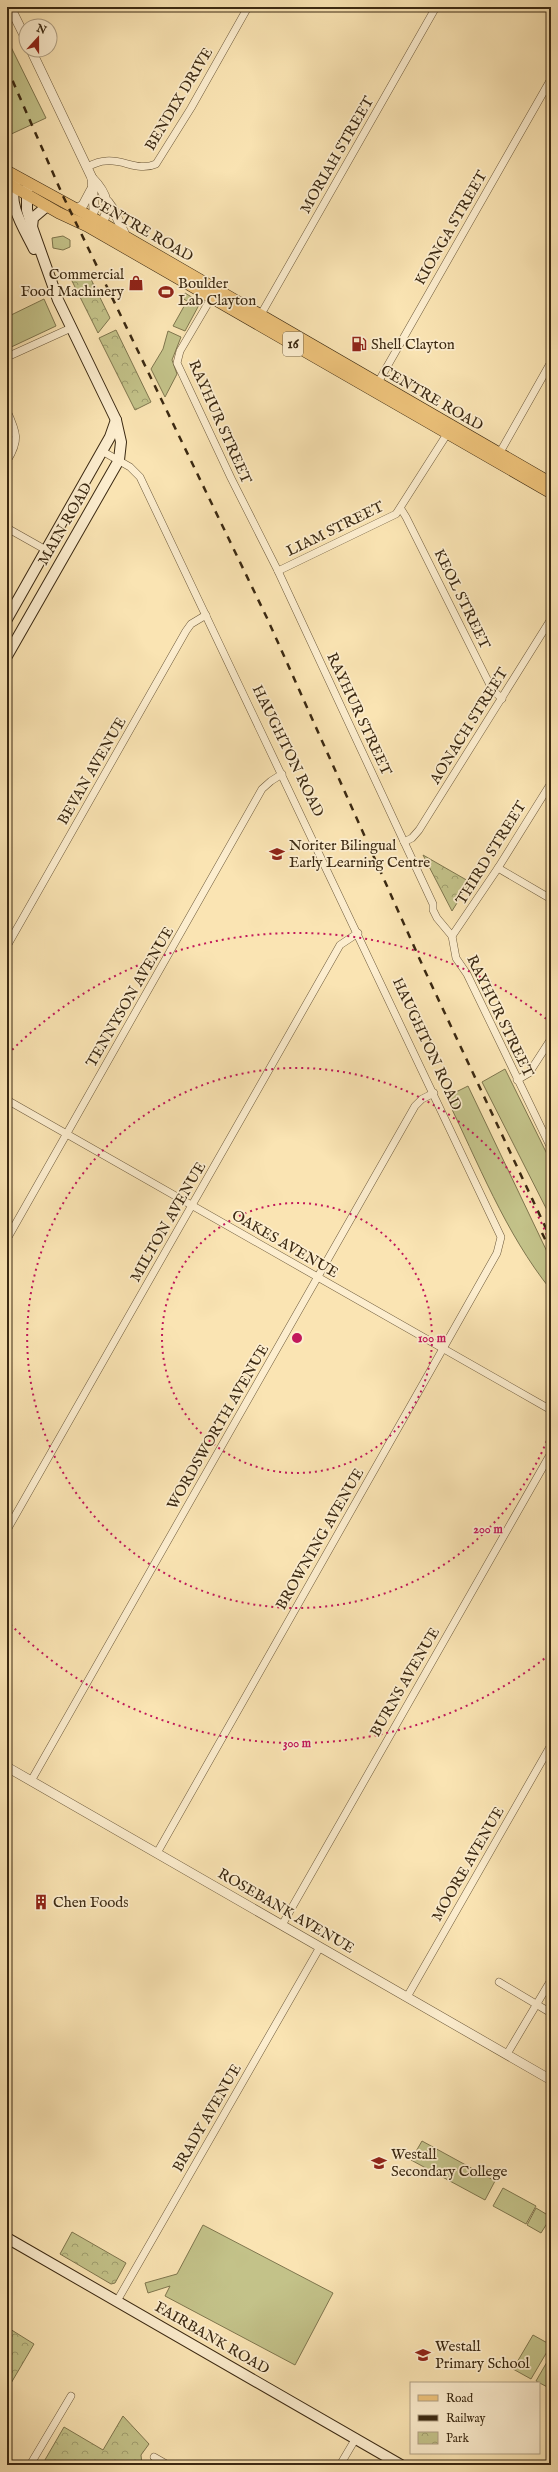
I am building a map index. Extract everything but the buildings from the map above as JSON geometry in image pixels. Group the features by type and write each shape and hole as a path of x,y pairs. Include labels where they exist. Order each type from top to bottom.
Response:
{"main road":[{"name":"CENTRE ROAD","path":"7,171 26,194 47,206 126,237 213,294 260,316 376,387"},
{"name":"CENTRE ROAD","path":"17,182 77,209 94,224 450,430 551,493"},
{"path":"17,182 14,205 27,226 71,328 116,420 121,442 119,460"},
{"path":"26,194 27,226"},
{"path":"7,204 27,226"},
{"path":"27,226 33,218 47,206"},
{"path":"102,451 112,432 116,420"},
{"name":"CENTRE ROAD","path":"450,430 499,454 551,483"},
{"name":"MAIN ROAD","path":"7,619 102,451"},
{"name":"MAIN ROAD","path":"7,656 119,460"},
{"path":"22,593 38,602"},
{"name":"FAIRBANK ROAD","path":"8,2240 117,2301 401,2465"}],"street":[{"path":"10,7 18,24"},
{"name":"BENDIX DRIVE","path":"87,167 106,160 138,167 148,167 156,164 191,108 248,7"},
{"name":"MORIAH STREET","path":"260,316 436,7"},
{"path":"35,58 92,178 102,188 126,237"},
{"name":"KIONGA STREET","path":"376,387 551,79"},
{"path":"92,178 94,224"},
{"path":"77,209 84,205 92,189"},
{"path":"94,224 108,202"},
{"name":"RAYHUR STREET","path":"213,294 180,351 177,363 231,478 278,571 433,904 433,910 452,936 456,958 466,974 551,1148"},
{"path":"7,357 71,328"},
{"path":"499,454 551,362"},
{"path":"7,411 17,433 16,443 7,461"},
{"name":"LIAM STREET","path":"278,571 396,514 450,430"},
{"name":"HAUGHTON ROAD","path":"102,451 130,467 140,477 358,933 501,1237"},
{"name":"KEOL STREET","path":"400,509 406,517 492,689 502,699"},
{"path":"7,528 46,550"},
{"name":"BEVAN AVENUE","path":"7,946 186,631 191,624 206,616"},
{"name":"AONACH STREET","path":"404,842 412,838 419,830 551,619"},
{"name":"TENNYSON AVENUE","path":"7,1238 262,790 270,781 282,774"},
{"name":"THIRD STREET","path":"452,936 498,868 551,783"},
{"path":"498,868 551,899"},
{"name":"MILTON AVENUE","path":"7,1530 340,945 358,933"},
{"path":"517,1080 529,1073 551,1039"},
{"name":"WORDSWORTH AVENUE","path":"31,1781 416,1106 422,1099 434,1093"},
{"name":"OAKES AVENUE","path":"7,1100 551,1410"},
{"name":"BROWNING AVENUE","path":"157,1853 444,1349 497,1253 501,1237"},
{"name":"BURNS AVENUE","path":"282,1925 551,1453"},
{"name":"MOORE AVENUE","path":"407,1997 551,1745"},
{"name":"ROSEBANK AVENUE","path":"7,1767 551,2080"},
{"name":"BRADY AVENUE","path":"117,2301 320,1947"},
{"path":"507,2054 551,1980"},
{"path":"499,1982 551,2013"},
{"path":"30,2465 71,2396"},
{"path":"340,2465 356,2438"},
{"path":"154,2457 168,2465"}],"green space":[{"path":"11,47 46,118 7,136 7,48"},
{"path":"63,236 70,240 70,247 63,250 53,248 52,238"},
{"path":"87,271 110,318 98,333 71,279"},
{"path":"185,293 198,301 199,305 185,331 173,326 187,301 182,298"},
{"path":"44,299 56,326 7,349 7,317"},
{"path":"116,330 151,402 135,410 99,338"},
{"path":"168,331 181,337 172,360 177,374 165,397 151,369 163,349"},
{"path":"423,855 470,882 452,911"},
{"path":"505,1069 551,1162 551,1218 482,1082"},
{"path":"468,1086 551,1260 551,1290 520,1245 506,1221 446,1097"},
{"path":"422,2141 495,2181 485,2200 411,2160"},
{"path":"503,2188 536,2206 526,2224 493,2206"},
{"path":"536,2208 551,2217 541,2233 527,2225"},
{"path":"203,2225 333,2293 295,2365 165,2296 170,2286 148,2293 145,2283 177,2274"},
{"path":"72,2232 126,2263 115,2283 111,2284 60,2254"},
{"path":"10,2329 34,2344 7,2390 7,2334"},
{"path":"533,2335 551,2345 531,2379 513,2369"},
{"path":"551,2355 551,2389 536,2381"},
{"path":"123,2416 149,2444 141,2455 142,2465 42,2465 64,2427 103,2450"}],"railway":[{"path":"7,68 63,196 267,618 425,971 551,1239"},
{"path":"542,1233 551,1251"}],"place":[{"name":"Commercial Food Machinery","path":"136,283"},
{"name":"Boulder Lab Clayton","path":"166,292"},
{"name":"Shell Clayton","path":"359,344"},
{"name":"Noriter Bilingual Early Learning Centre","path":"277,854"},
{"name":"Chen Foods","path":"41,1902"},
{"name":"Westall Secondary College","path":"379,2163"},
{"name":"Westall Primary School","path":"423,2355"}]}
